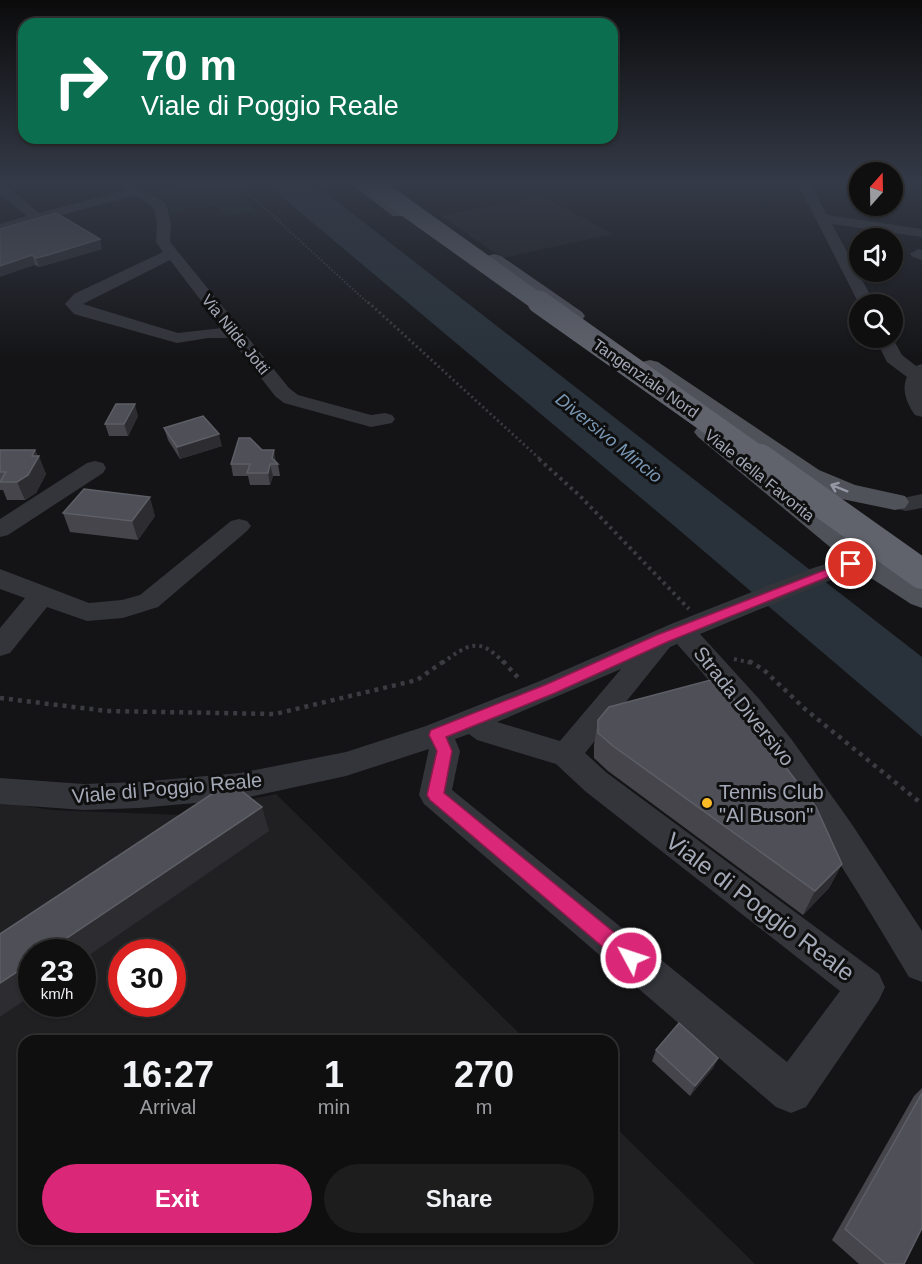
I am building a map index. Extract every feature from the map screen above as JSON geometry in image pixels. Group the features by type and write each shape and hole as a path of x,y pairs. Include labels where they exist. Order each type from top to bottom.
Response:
{"highway":[{"name":"Tangenziale Nord","path":"453,241 922,574"}],"main road":[{"name":"Viale della Favorita","path":"439,241 714,437 854,555 922,597"},
{"name":"Viale della Favorita","path":"466,241 809,476 847,492 911,504"},
{"path":"854,555 839,528 840,522 852,510 869,504 911,504"}],"street":[{"name":"Via Nilde Jotti","path":"163,241 171,254 282,392 291,399 371,421 385,419"},
{"path":"835,241 862,294"},
{"path":"171,254 80,298 73,304 80,310 177,338 193,338 231,326"},
{"path":"889,348 894,358 919,372 913,392 922,411"},
{"path":"0,530 95,468"},
{"path":"0,577 3,581 87,612 123,609 149,601 239,526"},
{"name":"Viale di Poggio Reale","path":"0,791 84,797 240,786 346,764 437,735 822,574 854,555"},
{"path":"0,646 41,596"},
{"name":"Viale di Poggio Reale","path":"566,755 682,631"},
{"name":"Strada Diversivo","path":"682,631 713,663 776,740 868,876 922,964"},
{"name":"Viale di Poggio Reale","path":"437,735 445,751 435,795 791,1092 866,987 596,782 566,755 488,732 473,720"}],"path":[{"path":"301,241 580,496 682,631"},
{"path":"0,698 107,711 275,714 417,680 459,651 468,646 480,644 491,649 534,695"},
{"path":"713,663 726,658 747,660 764,670 805,709 922,804"}],"shaded area":[{"path":"477,241 581,241 502,258"},
{"path":"276,794 521,1035 18,1035 18,1245 618,1245 618,1130 755,1264 0,1264 0,802 52,810 181,815"}],"water":[{"name":"Diversivo Mincio","path":"334,241 388,241 922,657 922,737"}],"building":[{"path":"0,241 94,241 36,258 32,255 0,266"},
{"path":"116,404 135,404 124,424 105,424"},
{"path":"203,416 219,434 177,447 164,428"},
{"path":"239,438 250,438 262,450 274,450 272,458 278,464 270,464 268,473 247,473 250,464 231,464"},
{"path":"0,450 35,450 32,456 39,456 28,475 17,482 0,482 6,472 0,472"},
{"path":"84,489 150,497 132,521 63,513"},
{"path":"718,678 816,807 842,864 815,891 598,733 598,720 609,707"},
{"path":"230,782 262,807 65,939 18,939 18,971 0,983 0,934"},
{"path":"679,1023 718,1058 695,1086 656,1050"},
{"path":"922,1093 922,1228 904,1264 886,1264 845,1229"}],"place":[{"name":"Tennis Club \"Al Buson\"","path":"707,803"}],"route":[{"path":"631,958 435,795 445,751 437,735 550,689 662,639 851,564"}]}
